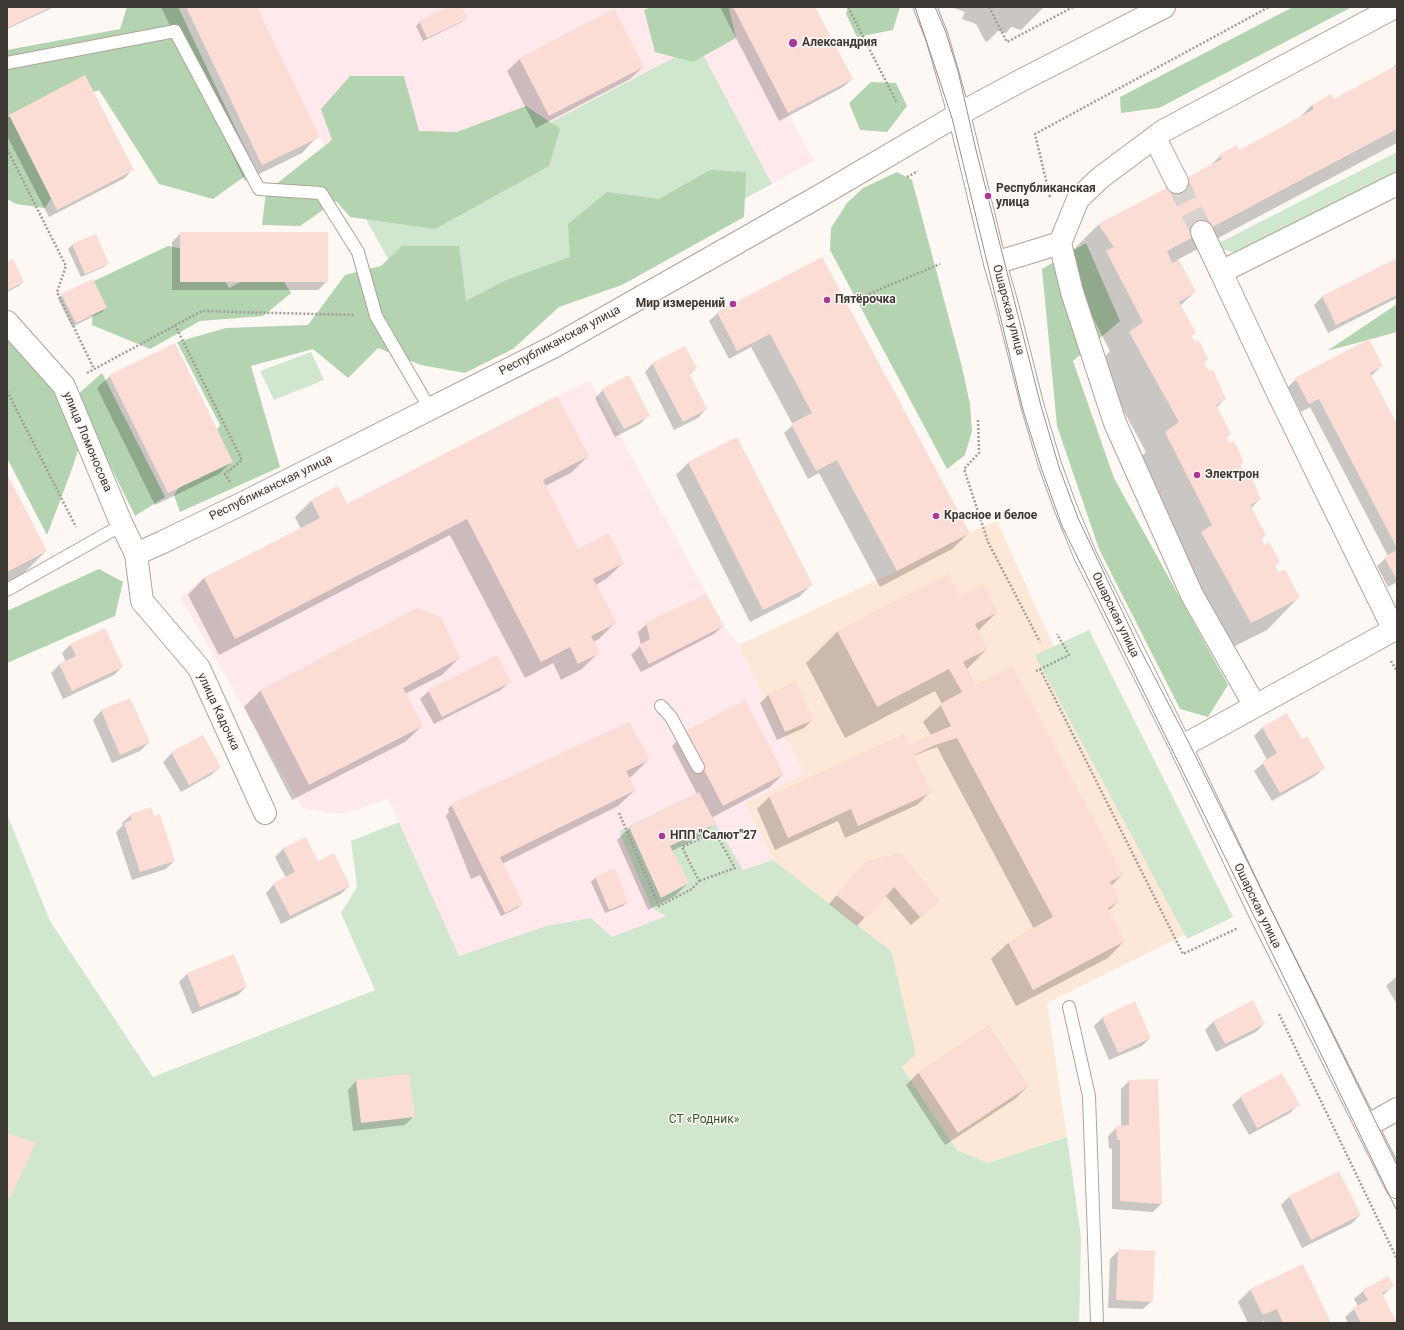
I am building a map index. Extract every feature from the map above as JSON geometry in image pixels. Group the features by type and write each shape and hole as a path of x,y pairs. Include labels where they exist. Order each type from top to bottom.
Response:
{"street":[{"name":"Ошарская улица","path":"925,7 937,37 960,114 995,263 1007,305 1032,408 1066,509 1085,555 1181,747 1259,911 1397,1188"},
{"name":"Республиканская улица","path":"136,554 241,504 556,346 816,198 912,140 1020,81 1164,7"},
{"path":"1255,706 1192,595 1115,423 1072,292 1060,243 1078,199 1100,178 1163,131 1395,7"},
{"path":"1155,138 1177,182"},
{"path":"1221,272 1397,184"},
{"path":"1181,747 1396,629 1276,389 1202,232"},
{"path":"995,263 1060,243"},
{"name":"улица Ломоносова","path":"7,322 64,386 122,525 136,554"},
{"name":"улица Кадочка","path":"136,554 142,600 199,668 265,813"},
{"path":"1367,1126 1397,1109"}],"lane":[{"path":"7,63 175,30 259,189 321,194 358,252 376,316 430,409"},
{"path":"7,590 122,525"},
{"path":"662,706 671,717 698,767"},
{"path":"1069,1007 1088,1096 1097,1323"}],"path":[{"path":"848,7 897,103"},
{"path":"989,7 1007,42 1073,7"},
{"path":"1051,204 1035,134 1269,7"},
{"path":"7,149 66,266 57,292 94,369"},
{"path":"847,303 940,264"},
{"path":"64,386 202,310 376,316"},
{"path":"175,325 242,460 225,474 241,504"},
{"path":"7,391 86,545"},
{"path":"978,420 979,453 964,469 988,542 1040,642"},
{"path":"1036,671 1069,655 1058,634"},
{"path":"1040,669 1183,954 1238,928"},
{"path":"619,813 659,906 692,889 699,880 735,868 715,832 682,847 699,880"},
{"path":"1236,924 1241,935"},
{"path":"1276,1007 1397,1259"}],"shaded area":[{"path":"257,7 815,7 853,79 788,113 814,161 772,184 698,45 366,219 320,137"},
{"path":"590,381 724,626 739,645 804,773 745,803 773,860 699,885 667,916 612,937 546,926 459,957 394,810 387,799 343,814 302,808 180,597 204,578 320,518 311,500 338,486 347,503 557,396"},
{"path":"997,521 1063,667 1202,926 1047,1003 1067,1137 988,1163 957,1150 902,1066 891,951 773,860 745,803 804,773 739,645 897,571 970,533"}],"green space":[{"path":"127,7 178,7 255,169 213,199 159,184 99,90 42,110 62,182 45,208 16,204 7,199 7,50 120,29"},
{"path":"651,7 729,8 736,38 693,62 655,52 644,10"},
{"path":"848,7 900,7 893,30 857,37 846,14"},
{"path":"1293,7 1352,7 1159,108 1121,113 1120,97"},
{"path":"698,45 772,184 444,360 366,219"},
{"path":"350,76 404,76 419,131 457,132 526,106 560,129 549,166 435,229 350,217 336,201 300,226 262,225 266,192 332,140 321,109"},
{"path":"871,82 896,83 907,106 887,132 860,130 849,103"},
{"path":"1397,152 1397,176 1242,255 1213,246"},
{"path":"710,170 746,172 744,217 622,285 559,307 513,349 465,373 421,365 378,348 348,378 313,349 251,366 280,467 180,512 174,495 220,425 177,342 226,328 308,325 345,275 381,266 402,246 459,246 466,301 506,280 570,257 568,224 607,192 659,199"},
{"path":"897,172 912,180 962,367 970,404 972,431 965,455 947,469 830,250 831,228 847,203 863,188"},
{"path":"1086,243 1120,321 1073,361 1114,478 1228,685 1208,717 1180,709 1099,549 1057,426 1042,269"},
{"path":"168,246 209,254 229,288 274,265 291,293 263,316 200,321 150,349 92,325 94,281"},
{"path":"1397,304 1397,332 1327,351"},
{"path":"7,336 43,369 79,447 47,535 7,458"},
{"path":"311,352 324,380 274,400 260,371"},
{"path":"102,373 165,497 135,516 76,396"},
{"path":"99,569 123,582 115,616 7,663 7,611"},
{"path":"1089,630 1233,917 1187,939 1035,655"},
{"name":"СТ «Родник»","path":"699,792 743,870 773,860 891,951 916,1054 902,1067 957,1150 988,1163 1067,1137 1081,1237 1079,1323 7,1323 7,814 50,921 153,1077 375,990 341,913 357,887 351,841 399,822 459,956 546,926 591,918 612,937 666,916 652,908 619,831"}],"building":[{"path":"7,7 51,7 7,28"},
{"path":"186,7 257,7 320,137 262,165"},
{"path":"448,7 462,7 467,19 427,38 419,21"},
{"name":"Александрия","path":"733,7 815,7 853,79 788,113"},
{"path":"614,9 644,67 549,116 519,58"},
{"path":"1397,65 1397,129 1167,251 1172,263 1179,260 1196,292 1179,302 1196,333 1192,336 1195,342 1199,340 1208,359 1204,363 1209,371 1213,370 1226,399 1216,405 1231,434 1226,437 1229,443 1234,441 1244,462 1240,464 1243,471 1248,469 1261,499 1250,505 1266,535 1261,538 1265,545 1269,542 1280,562 1275,565 1278,572 1285,569 1300,598 1251,623 1201,532 1212,525 1165,432 1179,422 1129,332 1143,322 1106,251 1114,247 1098,224 1222,159 1219,155 1237,145 1240,150 1314,109 1312,105 1331,94 1334,99"},
{"path":"85,75 134,170 57,210 9,115"},
{"path":"180,232 328,232 328,282 180,282"},
{"path":"96,234 109,264 85,274 72,244"},
{"path":"822,257 970,533 897,571 837,460 816,471 791,424 812,413 770,334 737,351 717,312"},
{"path":"1397,258 1397,295 1336,325 1322,296"},
{"path":"13,259 24,282 8,290 7,262"},
{"path":"93,279 107,308 76,323 61,294"},
{"path":"1369,339 1383,366 1370,373 1397,424 1397,548 1319,399 1309,404 1295,378"},
{"path":"175,343 233,462 168,493 109,375"},
{"path":"685,346 697,368 689,373 707,409 683,422 652,363"},
{"path":"629,375 650,416 624,429 602,389"},
{"path":"557,396 589,456 543,480 578,549 608,533 624,563 593,579 617,623 591,636 600,653 578,664 570,647 541,662 467,519 235,639 204,578 320,518 311,500 338,486 347,504"},
{"path":"737,437 813,585 763,610 688,462"},
{"path":"7,474 47,551 7,572"},
{"path":"1397,550 1397,580 1384,557"},
{"path":"948,574 959,596 983,584 998,612 975,624 988,649 963,662 976,685 1012,666 1123,875 1110,882 1120,901 1108,908 1125,941 1033,990 1008,942 1053,917 957,738 935,745 914,755 931,793 858,826 851,809 788,838 769,796 904,734 909,745 951,726 940,704 962,692 949,669 877,707 837,631"},
{"path":"706,594 724,626 649,664 639,645 650,639 646,623"},
{"path":"417,608 441,617 460,658 403,688 423,726 309,785 260,690"},
{"path":"105,628 123,667 72,691 59,664 76,656 70,644"},
{"path":"497,655 511,682 442,717 428,690"},
{"path":"796,681 813,720 785,732 768,694"},
{"path":"130,698 150,742 120,755 101,710"},
{"path":"745,700 784,774 723,806 684,732"},
{"path":"1287,713 1302,739 1307,736 1325,768 1280,793 1262,762 1277,753 1262,727"},
{"path":"629,722 650,760 626,771 636,790 500,857 523,904 505,913 451,804"},
{"path":"203,735 221,767 189,785 171,752"},
{"name":"НПП \"Салют\"27","path":"699,792 716,824 670,846 689,883 661,898 629,827"},
{"path":"151,807 154,816 160,814 175,861 140,872 124,823 132,820 130,814"},
{"path":"306,837 318,861 334,853 350,886 290,916 273,883 295,872 283,848"},
{"path":"901,853 940,902 920,917 894,887 866,919 836,895 868,860"},
{"path":"615,868 628,902 609,910 595,877"},
{"path":"234,954 247,987 200,1007 187,973"},
{"path":"1253,1000 1265,1024 1225,1044 1213,1021"},
{"path":"1135,1001 1151,1038 1118,1053 1102,1017"},
{"path":"989,1025 1029,1086 958,1133 918,1072"},
{"path":"1282,1073 1300,1105 1257,1128 1240,1096"},
{"path":"409,1074 415,1117 361,1123 356,1080"},
{"path":"1158,1079 1162,1204 1120,1201 1120,1140 1117,1140 1116,1126 1129,1125 1129,1080"},
{"path":"7,1133 36,1143 10,1198 7,1197"},
{"path":"1339,1171 1361,1215 1311,1240 1289,1196"},
{"path":"1118,1249 1155,1251 1153,1302 1116,1300"},
{"path":"1303,1264 1331,1323 1283,1323 1277,1309 1263,1315 1250,1289"},
{"path":"1388,1276 1394,1286 1382,1293 1397,1323 1361,1323 1353,1308 1368,1300 1362,1290"}],"tunnel":[{"path":"1177,182 1202,232"}],"tram line":[{"path":"915,7 952,118 1023,410 1062,526 1397,1211"},
{"path":"935,7 945,30 958,71 976,150 1041,406 1059,467 1078,518 1141,651 1189,743 1397,1165"}],"place":[{"name":"Александрия","path":"793,43"},
{"name":"Республиканская улица","path":"988,196"},
{"name":"Пятёрочка","path":"827,300"},
{"name":"Мир измерений","path":"733,304"},
{"name":"Электрон","path":"1197,475"},
{"name":"Красное и белое","path":"936,516"},
{"name":"НПП \"Салют\"27","path":"662,836"}]}
